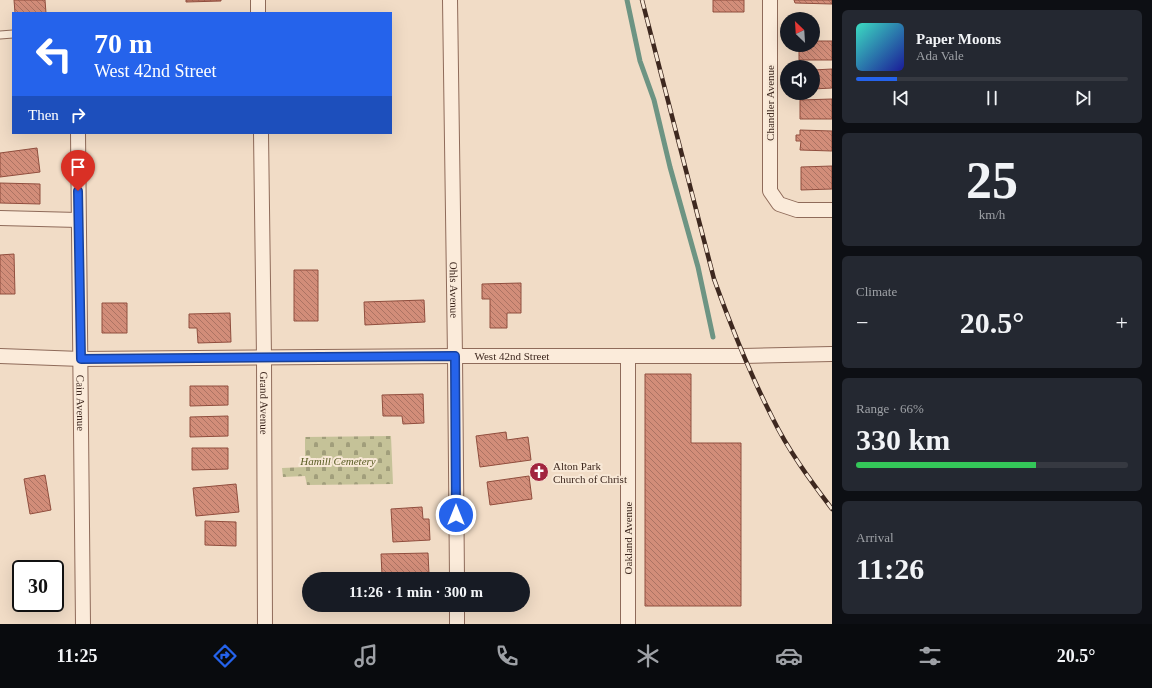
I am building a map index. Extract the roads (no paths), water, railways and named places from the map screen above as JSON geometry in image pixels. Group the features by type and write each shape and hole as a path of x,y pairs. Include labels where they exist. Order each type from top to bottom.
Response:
{"street":[{"path":"258,0 258,12"},
{"name":"Ohls Avenue","path":"450,0 455,356 456,572"},
{"name":"Chandler Avenue","path":"770,0 770,192 780,204 797,210 832,210"},
{"name":"Cain Avenue","path":"78,134 83,624"},
{"name":"Grand Avenue","path":"261,134 265,624"},
{"path":"0,218 78,220"},
{"name":"West 42nd Street","path":"0,356 81,359 832,354"},
{"name":"Oakland Avenue","path":"628,356 628,624"},
{"path":"457,612 457,624"}],"lane":[{"path":"0,35 12,34"}],"waterway":[{"path":"627,0 640,61 654,100 670,167 698,267 713,337"}],"railway":[{"path":"642,0 714,279 720,297 748,366 778,429 800,464 832,509"}],"place":[{"name":"Alton Park Church of Christ","path":"539,472"}],"park label":[{"name":"Hamill Cemetery","path":"338,461"}]}
